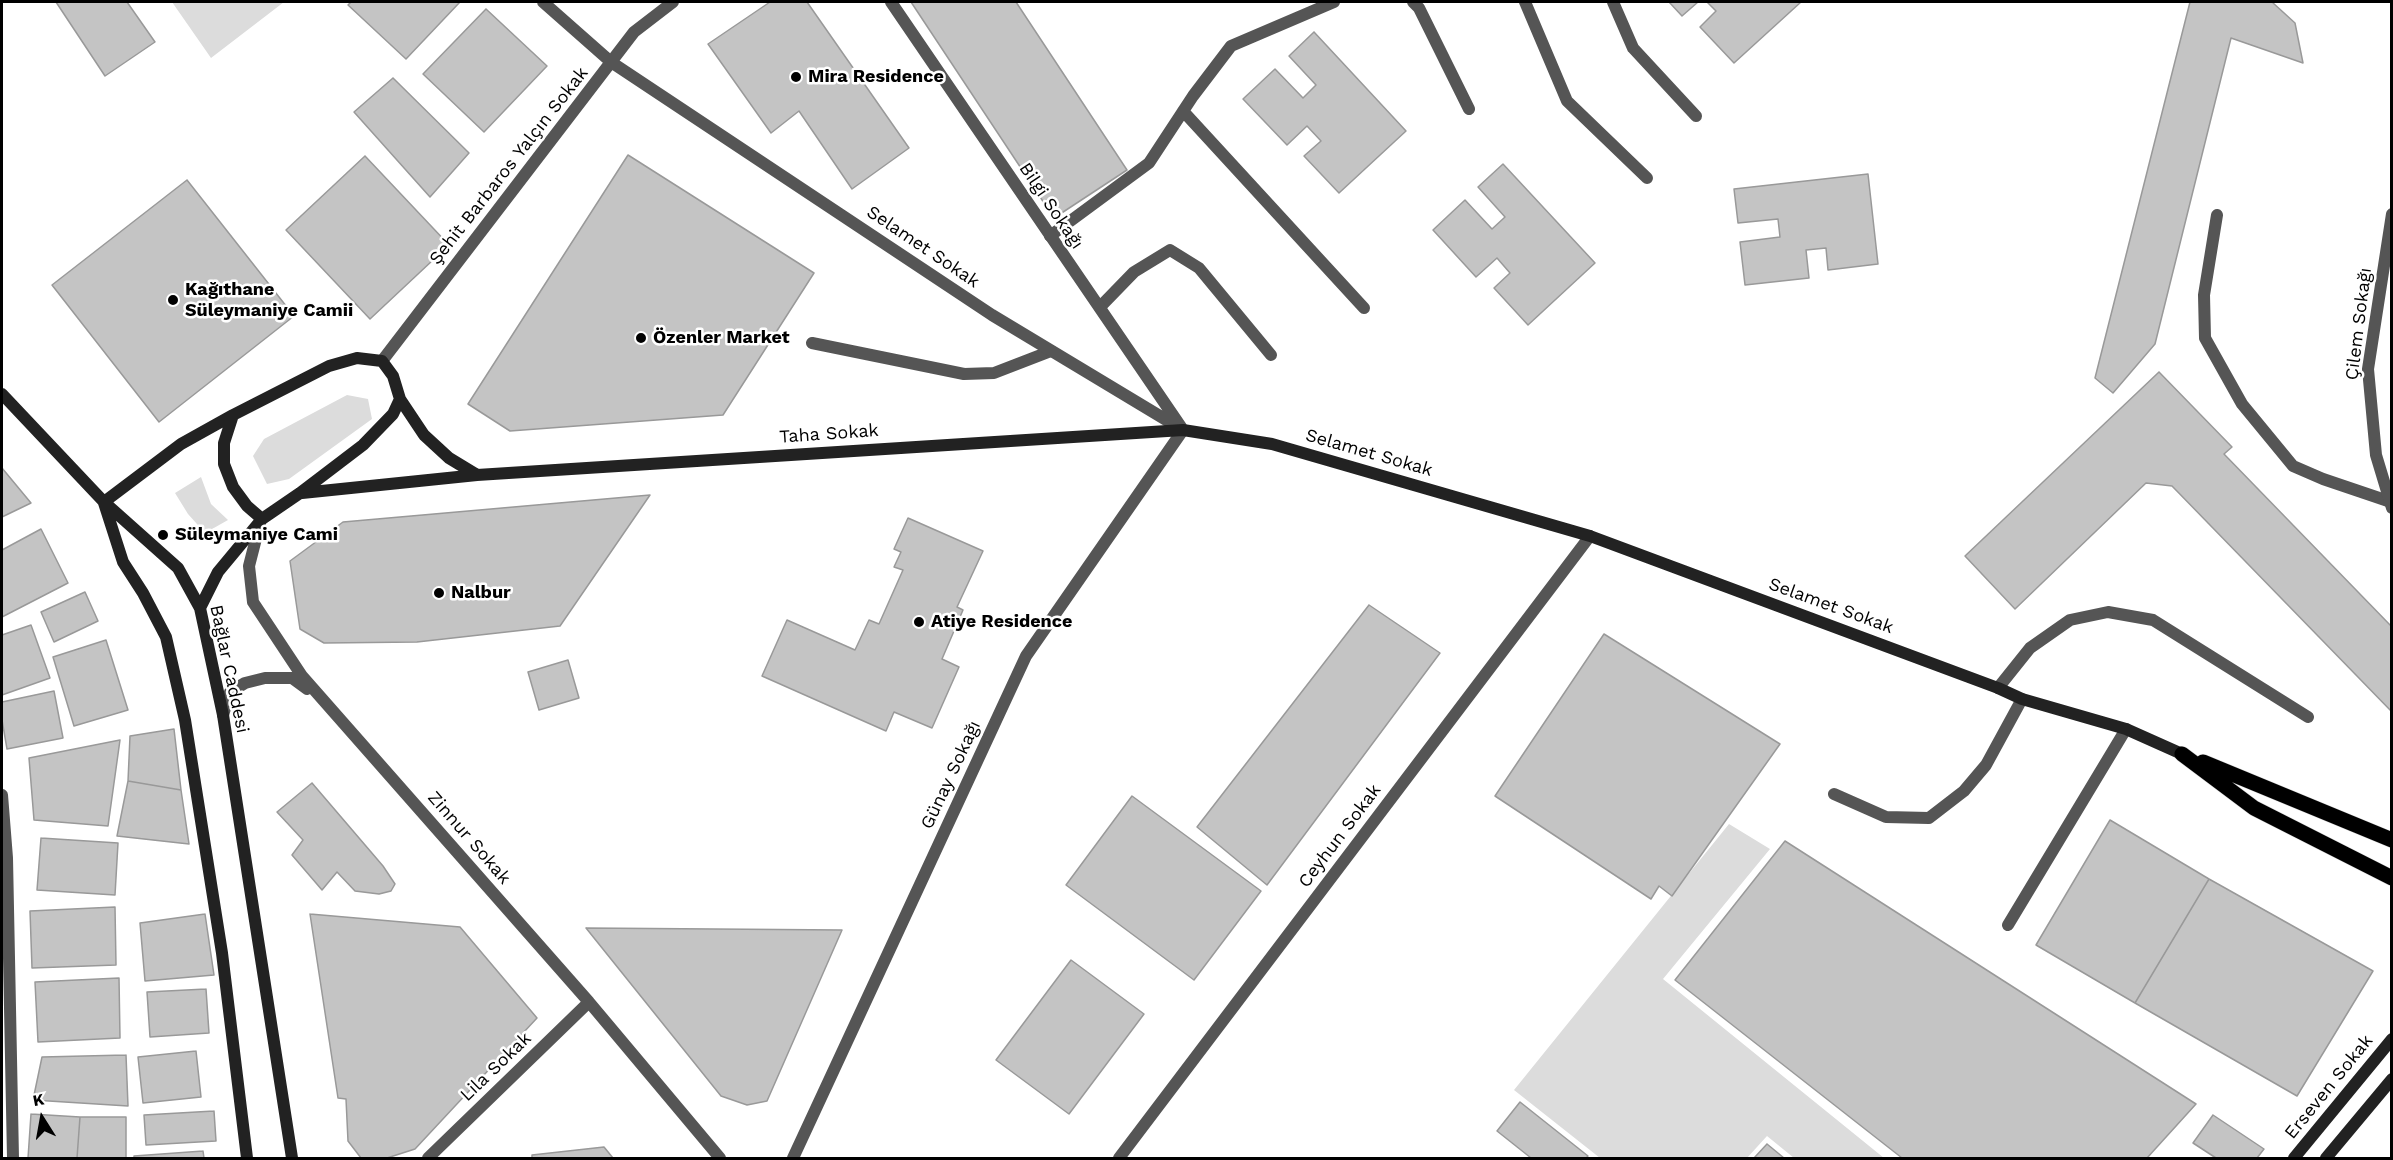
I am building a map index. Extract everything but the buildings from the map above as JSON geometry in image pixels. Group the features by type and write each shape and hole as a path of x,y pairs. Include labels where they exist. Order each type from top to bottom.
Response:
{"main road":[{"path":"2182,754 2391,840"},
{"path":"2182,754 2253,808 2391,878"}],"street":[{"name":"Selamet Sokak","path":"543,2 611,62 972,302 1183,430 1272,444 1590,536 1998,688 2022,699 2126,729 2182,754"},
{"name":"Şehit Barbaros Yalçın Sokak","path":"382,360 634,32 673,2"},
{"name":"Bilgi Sokağı","path":"891,2 1183,430"},
{"path":"1050,236 1149,163 1183,111 1231,46 1334,2"},
{"path":"1413,2 1419,8 1469,109"},
{"path":"1525,2 1567,100 1647,178"},
{"path":"1613,2 1633,48 1696,116"},
{"path":"1183,111 1364,308"},
{"name":"Çilem Sokağı","path":"2390,505 2376,455 2368,369 2391,214"},
{"path":"2217,215 2204,295 2205,338 2242,404 2293,466 2390,505"},
{"path":"1100,307 1134,272 1170,250 1199,268 1271,355"},
{"path":"813,343 964,374 994,373 1051,351"},
{"path":"247,1158 222,953 185,720 166,637 143,593 123,562 104,502 181,444 328,366 357,358 382,360 393,376 400,399 424,435 449,458 477,475"},
{"name":"Bağlar Caddesi","path":"2,394 104,502 178,568 200,608 222,715 292,1158"},
{"path":"200,608 218,572 262,519 363,445 393,414 400,399"},
{"path":"233,415 224,443 224,464 233,487 247,506 262,519"},
{"name":"Taha Sokak","path":"300,493 477,475 1183,430"},
{"name":"Günay Sokağı","path":"793,1158 1026,656 1183,430"},
{"name":"Zinnur Sokak","path":"262,519 249,566 253,602 302,676 589,1002 720,1158"},
{"name":"Ceyhun Sokak","path":"1119,1158 1590,536"},
{"path":"1998,688 2030,648 2070,620 2108,612 2153,620 2308,717"},
{"path":"222,715 230,692 245,683 265,678 292,678 323,700"},
{"path":"1834,794 1886,817 1929,818 1964,791 1986,765 2022,699"},
{"path":"2008,925 2126,729"},
{"path":"2,795 7,858 13,1158"},
{"name":"Lila Sokak","path":"428,1158 589,1002"},
{"name":"Erseven Sokak","path":"2294,1158 2391,1039"},
{"path":"2326,1158 2391,1079"}],"shaded area":[{"path":"172,2 284,2 211,58"},
{"path":"347,395 368,399 372,419 289,479 267,484 253,456 264,439"},
{"path":"201,477 211,504 228,520 205,533 188,514 175,493"},
{"path":"1729,824 1770,849 1663,979 1884,1158 1794,1158 1767,1136 1747,1158 1600,1158 1514,1090"}],"place":[{"name":"Mira Residence","path":"796,77"},
{"name":"Kağıthane Süleymaniye Camii","path":"173,300"},
{"name":"Özenler Market","path":"641,338"},
{"name":"Süleymaniye Cami","path":"163,535"},
{"name":"Nalbur","path":"439,593"},
{"name":"Atiye Residence","path":"919,622"}]}
